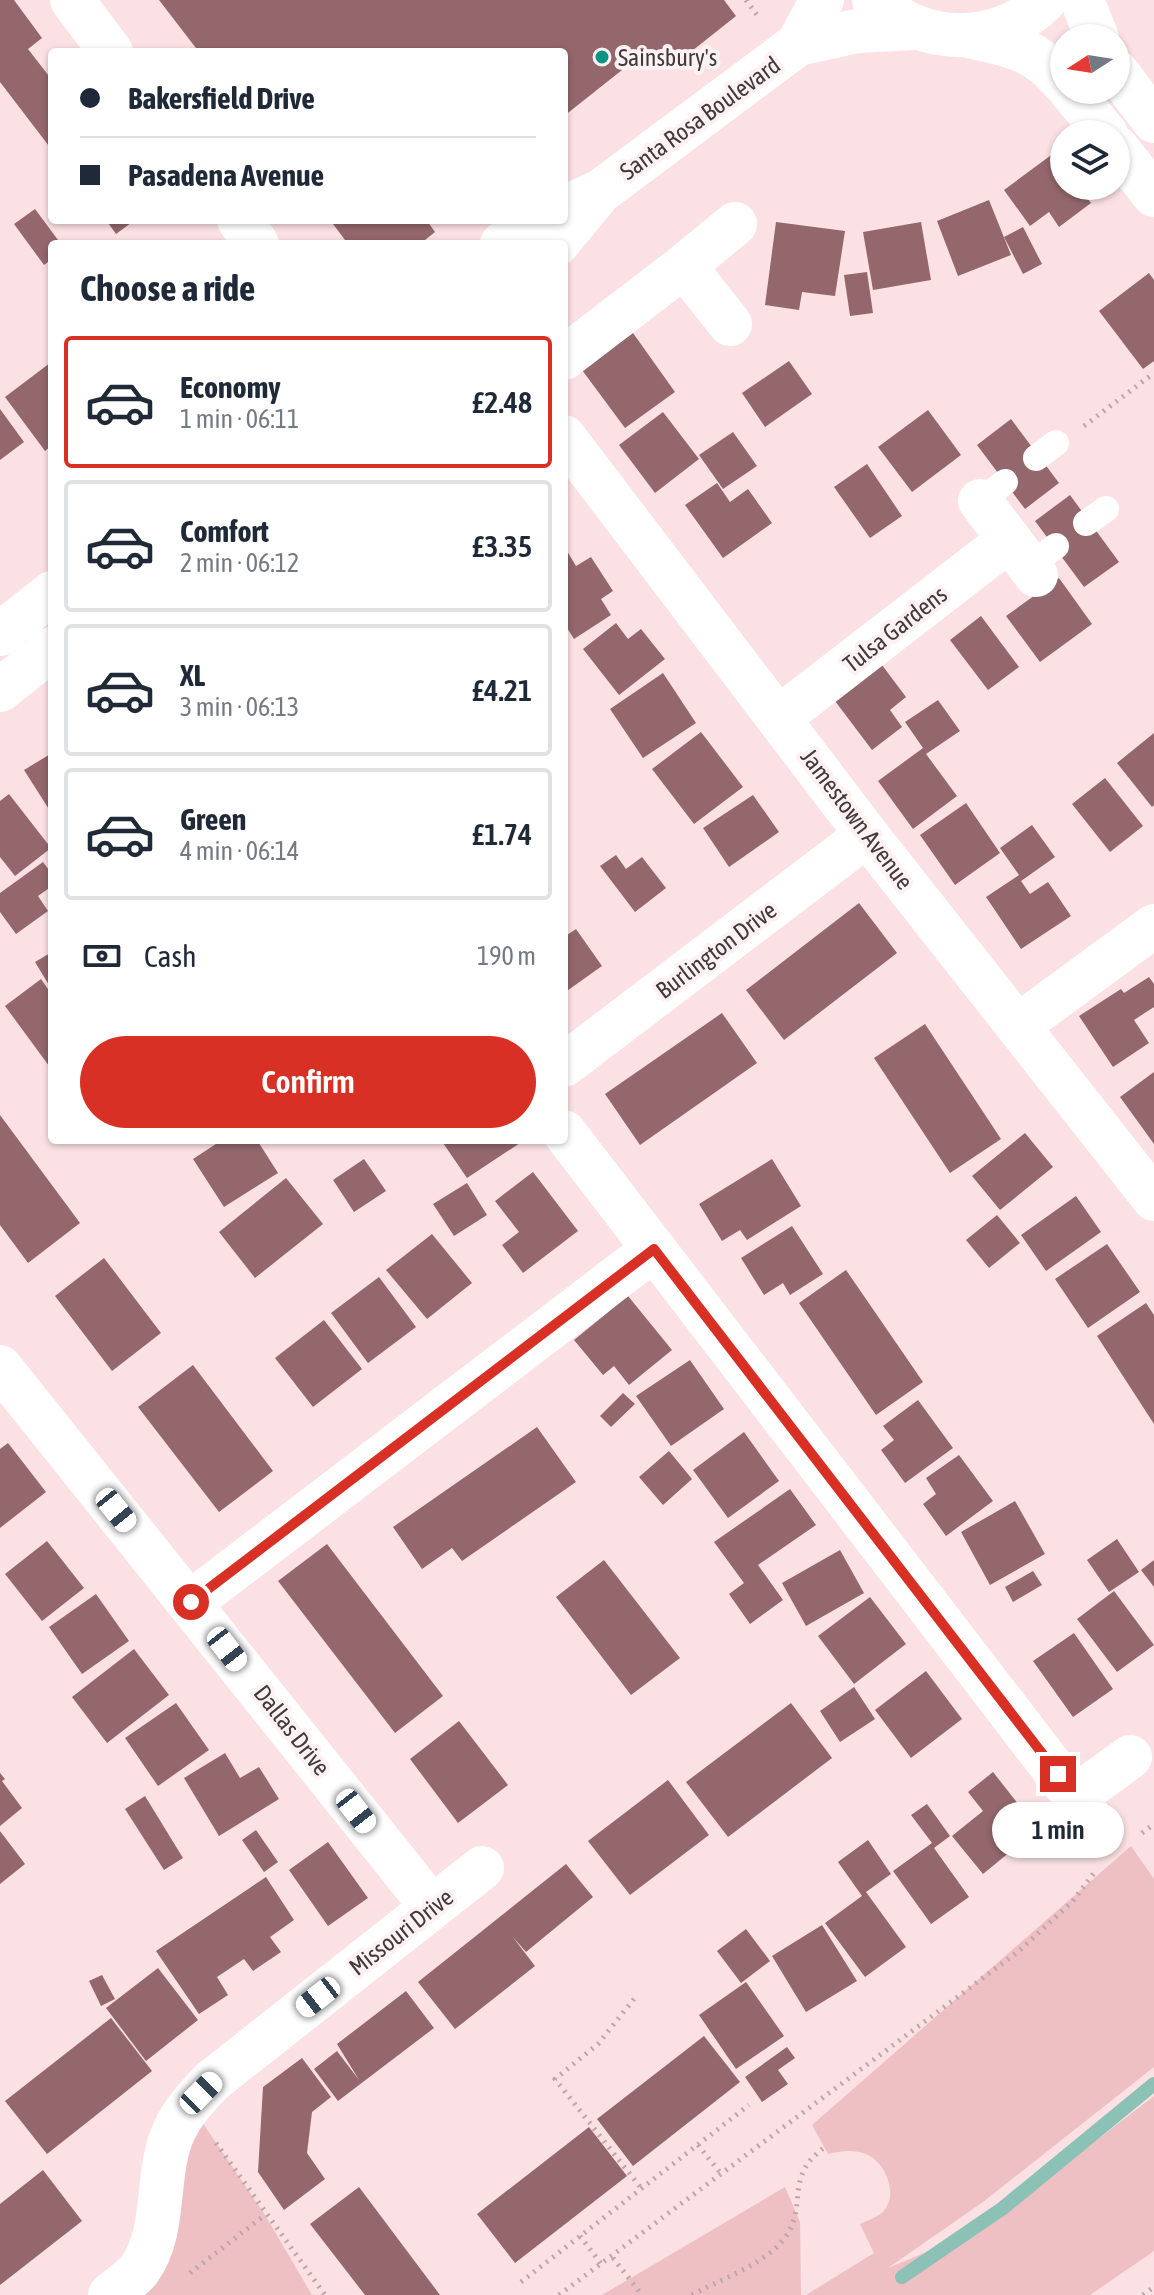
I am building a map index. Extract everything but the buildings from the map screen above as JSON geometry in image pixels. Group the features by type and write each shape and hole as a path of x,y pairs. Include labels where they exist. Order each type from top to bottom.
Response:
{"street":[{"path":"72,0 108,48"},
{"name":"Santa Rosa Boulevard","path":"798,44 822,0"},
{"path":"874,0 888,13 916,28 1023,48 1050,67"},
{"path":"968,36 1003,28 1034,12 1045,0"},
{"path":"1082,0 1091,24"},
{"name":"Santa Rosa Boulevard","path":"559,240 582,200 798,44 857,31 916,28"},
{"path":"1130,89 1154,121"},
{"path":"1081,104 1095,120"},
{"path":"1130,165 1154,195"},
{"path":"508,240 533,224"},
{"path":"568,355 735,224"},
{"path":"684,266 730,324"},
{"name":"Jamestown Avenue","path":"568,442 867,835 1154,1199"},
{"name":"Tulsa Gardens","path":"780,717 1033,557 992,492"},
{"path":"0,634 48,596"},
{"path":"0,690 48,652"},
{"name":"Burlington Drive","path":"568,1062 867,835"},
{"path":"1019,1025 1154,926"},
{"path":"568,1137 1090,1832 1130,1757"},
{"path":"191,1602 654,1249"},
{"name":"Dallas Drive","path":"0,1367 432,1907"},
{"name":"Missouri Drive","path":"110,2295 138,2271 154,2240 165,2159 174,2131 189,2104 212,2081 482,1868"}],"path":[{"path":"746,0 760,18"},
{"path":"1082,428 1154,373"},
{"path":"559,2295 613,2258 1019,1951 1072,1902 1090,1832"},
{"path":"634,1999 598,2044 555,2079 641,2188"},
{"path":"189,2104 265,2215 325,2295"},
{"path":"521,2282 749,2105"},
{"path":"698,2145 722,2175"},
{"path":"692,2295 763,2257 783,2240 796,2215 801,2170 825,2147"},
{"path":"184,2277 265,2215"},
{"path":"580,2236 602,2265"},
{"path":"613,2258 642,2295"},
{"path":"1143,2295 1154,2287"}],"shaded area":[{"path":"1131,1846 1154,1879 1154,2067 983,2202 888,2268 980,2230 1154,2096 1154,2251 1090,2295 806,2295 874,2253 860,2224 883,2212 890,2197 888,2180 873,2158 852,2151 828,2154 812,2125"},
{"path":"200,2119 265,2215 312,2295 128,2295"},
{"path":"785,2187 800,2222 801,2295 602,2295"}],"waterway":[{"path":"902,2277 1003,2208 1154,2084"}],"place":[{"name":"Sainsbury's","path":"602,57"}],"route":[{"path":"191,1602 654,1249 1058,1774"}]}
